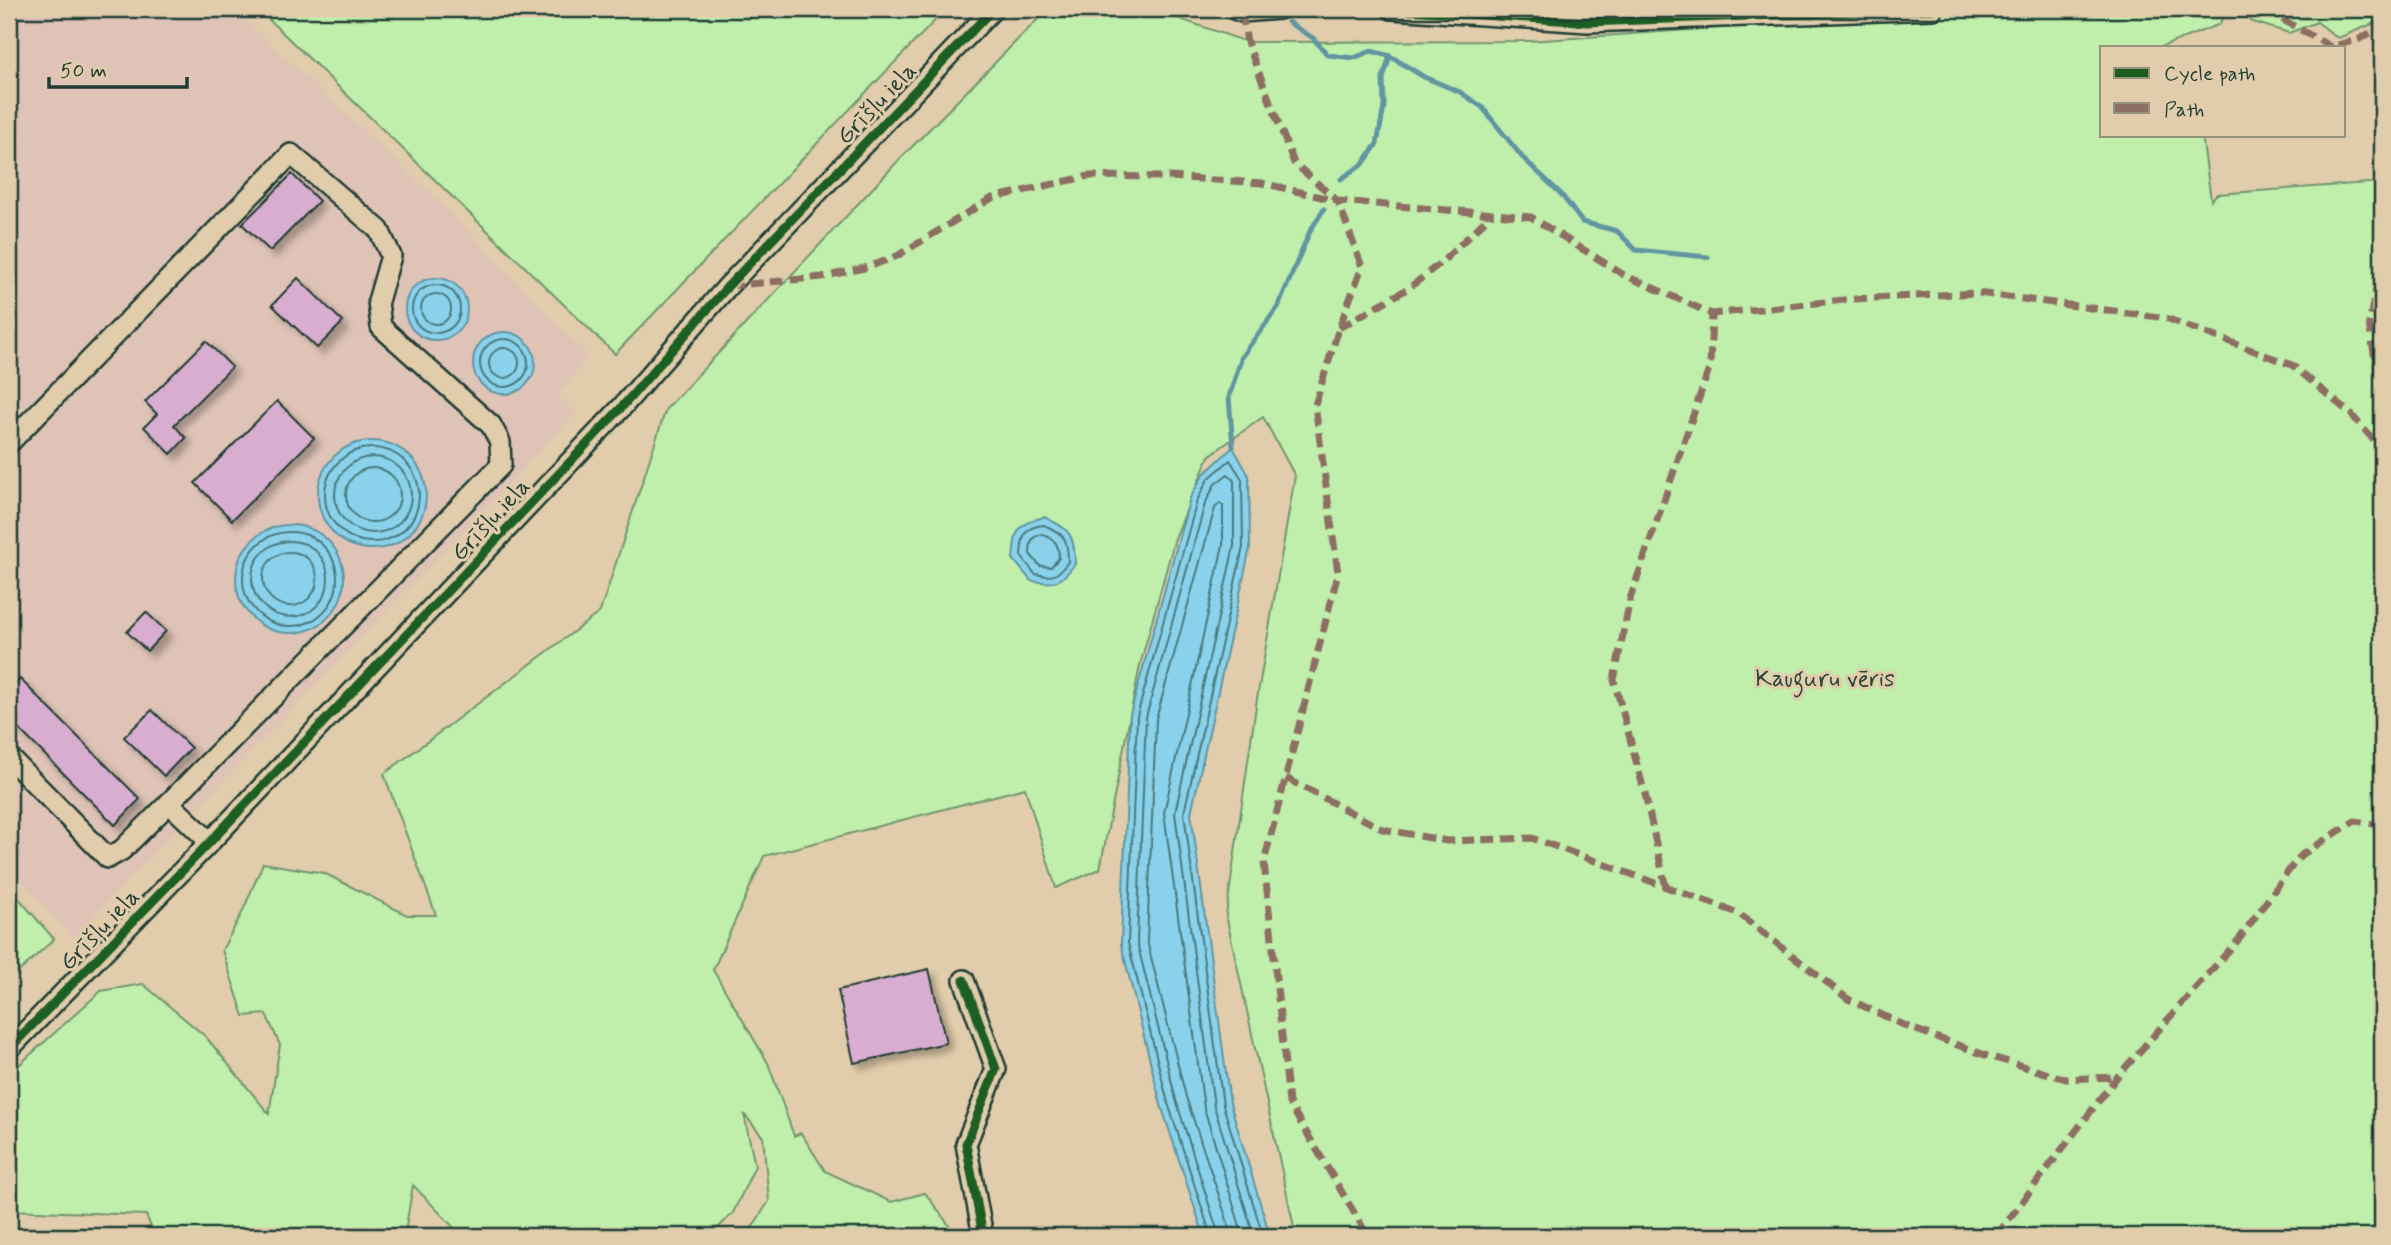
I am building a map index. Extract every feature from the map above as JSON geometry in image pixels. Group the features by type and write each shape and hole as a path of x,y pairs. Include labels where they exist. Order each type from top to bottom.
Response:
{"street":[{"name":"Grīšļu iela","path":"9,1049 210,842 621,408 727,286 993,9"},
{"path":"1234,9 1242,12 1279,9"},
{"path":"1392,9 1587,22 1933,9"},
{"path":"9,443 291,154 379,230 391,256 378,301 381,327 491,425 500,442 501,465 169,803 122,849 108,858 9,757"},
{"path":"169,803 210,842"},
{"path":"964,980 996,1069 965,1144 984,1236"}],"shaded area":[{"path":"16,9 233,9 438,200 588,356 558,397 577,412 73,938 9,868 9,15"}],"green space":[{"path":"258,9 946,9 615,354"},
{"name":"Kauguru vēris","path":"1048,9 1151,9 1247,42 1529,41 1997,9 2225,9 2220,24 2164,46 2100,46 2100,136 2202,136 2211,200 2217,194 2382,182 2382,1236 1296,1236 1226,915 1257,699 1295,476 1263,417 1209,456 1175,538 1140,665 1100,869 1056,888 1025,788 764,856 713,970 768,1063 794,1136 801,1133 825,1171 891,1202 925,1193 957,1236 747,1236 769,1201 763,1137 744,1114 755,1166 733,1213 710,1236 462,1236 413,1185 405,1232 409,1236 130,1236 151,1227 146,1215 9,1210 9,1074 101,991 143,984 206,1037 269,1114 280,1045 266,1014 244,1016 222,950 242,913 263,863 324,873 407,915 436,915 384,774 600,612 666,409 899,160"},
{"path":"2251,9 2382,9 2382,20 2338,38 2317,22 2289,33 2250,21"},
{"path":"9,887 54,939 9,981"}],"water":[{"path":"436,278 448,280 458,287 465,297 465,321 458,331 448,338 436,340 424,338 414,331 407,321 405,309 407,297 414,287 424,280"},
{"path":"504,332 516,334 526,341 533,351 533,375 526,385 516,392 504,394 492,392 482,385 475,375 473,363 475,351 482,341 492,334"},
{"path":"372,441 393,445 410,457 422,474 426,495 422,516 410,533 393,545 372,549 351,545 334,533 322,516 318,495 322,474 334,457 351,445"},
{"path":"1233,447 1249,476 1250,548 1191,813 1230,1103 1270,1236 1204,1236 1161,1105 1121,944 1130,715 1190,498 1203,475"},
{"path":"1044,517 1065,530 1074,546 1075,564 1065,576 1052,582 1031,581 1013,559 1019,530 1027,523"},
{"path":"290,525 311,530 328,541 339,558 344,579 339,600 328,617 311,628 290,633 269,628 252,617 241,600 236,579 241,558 252,541 269,530"}],"building":[{"path":"292,174 319,201 270,251 242,224"},
{"path":"298,278 343,322 317,348 272,305"},
{"path":"206,341 232,367 174,425 186,438 171,454 144,427 157,414 145,402"},
{"path":"277,401 314,438 232,520 195,483"},
{"path":"146,612 166,631 147,651 127,632"},
{"path":"20,679 140,799 115,825 9,719 9,692"},
{"path":"152,710 191,748 164,776 124,737"},
{"path":"929,969 946,1043 854,1063 838,990"}],"waterway":[{"path":"1288,22 1313,38 1328,55 1354,58 1371,51 1390,56 1424,77 1460,92 1482,107 1522,157 1561,194 1582,222 1617,231 1636,250 1708,257"},
{"path":"1341,179 1363,164 1377,144 1384,107 1383,78 1390,56"},
{"path":"1233,447 1229,397 1242,356 1278,307 1310,231 1324,209"}],"marked path":[{"path":"2264,9 2329,46"},
{"path":"1242,12 1247,42 1294,163 1338,201 1362,267 1339,328 1315,405 1338,573 1264,862 1289,1103 1368,1236"},
{"path":"2335,46 2360,39 2382,26"},
{"path":"728,286 822,277 869,267 897,256 992,198 1089,176 1169,177 1262,183 1338,201 1531,217 1624,275 1712,314 1854,299 1978,293 2166,318 2292,365 2351,414 2382,450"},
{"path":"1339,328 1409,288 1444,260 1492,214"},
{"path":"2382,260 2369,323 2382,402"},
{"path":"1666,888 1645,794 1614,680 1630,599 1710,366 1712,314"},
{"path":"1286,778 1382,829 1447,841 1532,838 1738,913 1848,999 1908,1027 1985,1055 2066,1079 2117,1077"},
{"path":"1996,1236 2117,1077 2240,938 2295,862 2355,821 2382,825"}],"cycle path":[{"path":"9,1049 210,842 621,408 728,286 993,9"},
{"path":"1392,9 1587,22 1933,9"},
{"path":"964,980 996,1069 966,1144 983,1236"}]}
